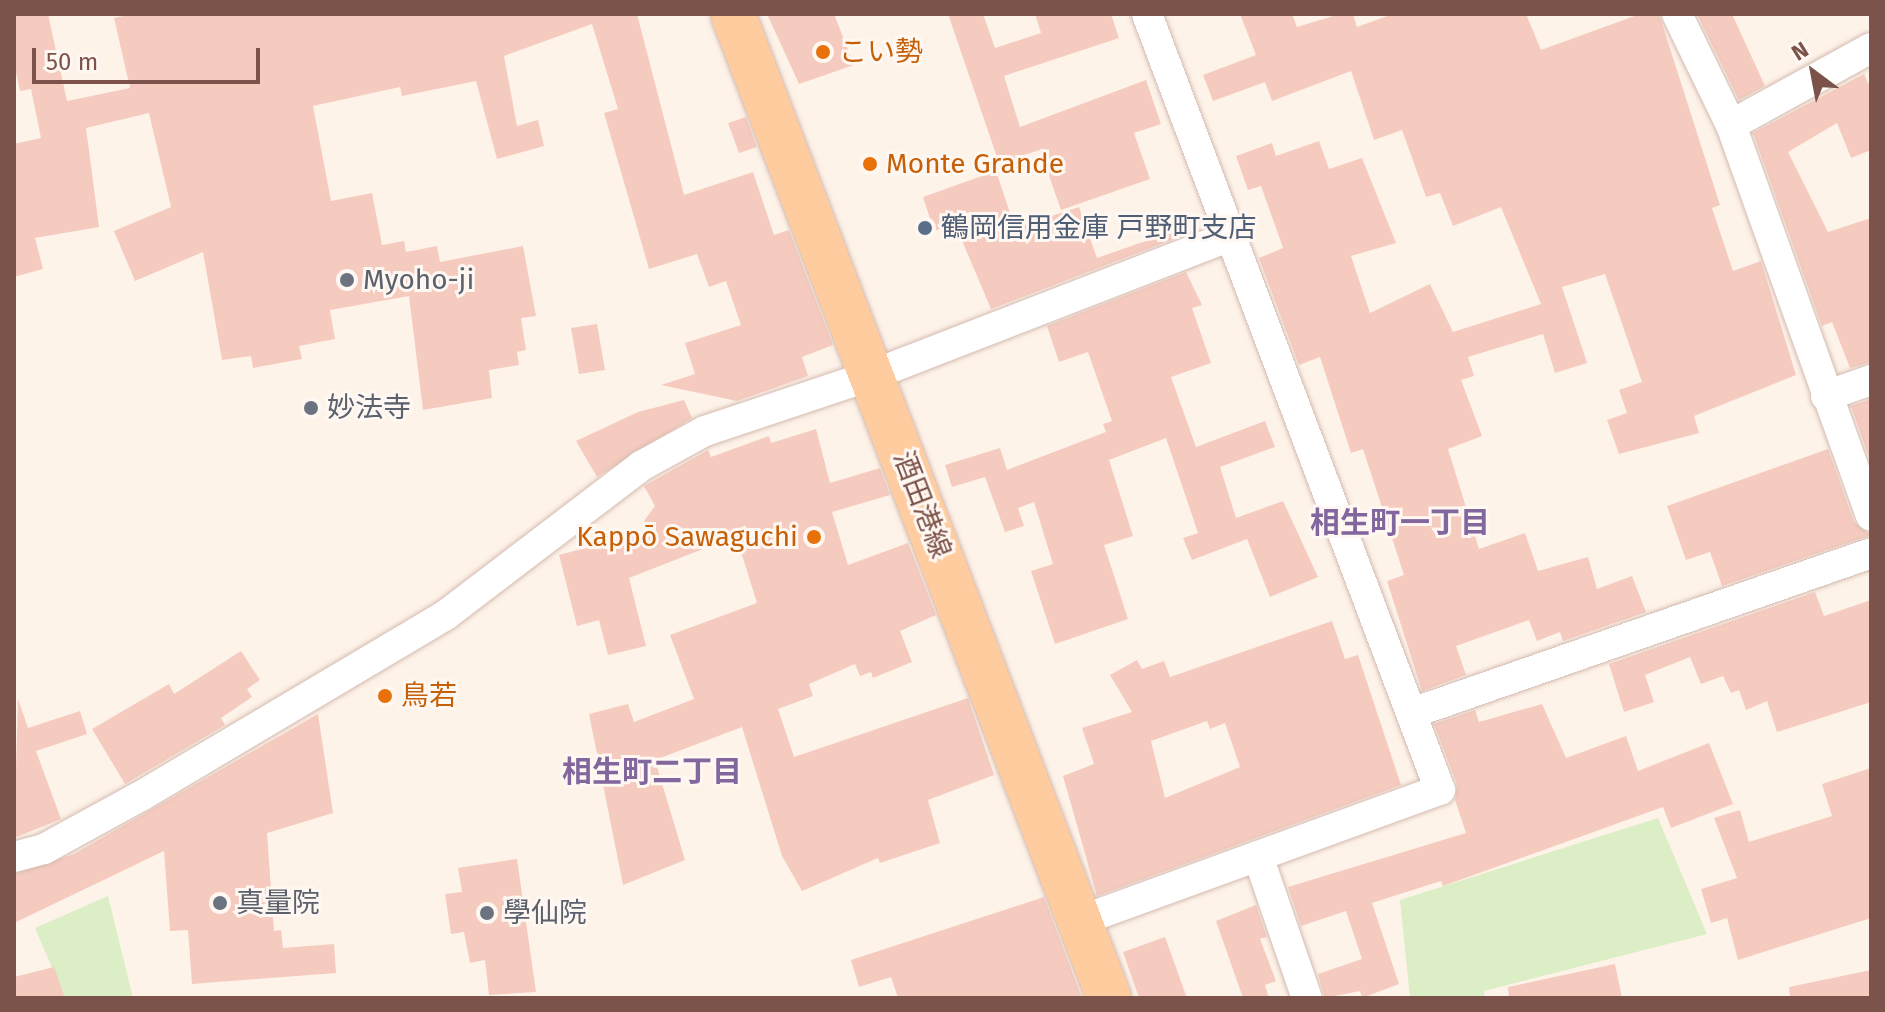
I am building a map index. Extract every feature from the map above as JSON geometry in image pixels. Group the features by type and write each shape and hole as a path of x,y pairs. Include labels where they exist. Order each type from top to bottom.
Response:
{"main road":[{"name":"酒田港線","path":"733,14 1082,920 1109,998"}],"street":[{"path":"1082,920 1440,790 1415,712 1147,14"},
{"path":"1677,14 1731,125 1871,516"},
{"path":"1731,125 1871,48"},
{"path":"14,857 44,849 141,796 447,614 641,466 705,431 872,375 1230,236"},
{"path":"1826,396 1871,380"},
{"path":"1415,712 1871,553"},
{"path":"1258,856 1307,998"}],"green space":[{"path":"1658,818 1707,934 1484,991 1485,998 1410,998 1400,900"},
{"path":"108,896 133,998 65,998 35,928"}],"building":[{"path":"14,14 48,14 67,101 130,88 114,18 132,14 637,14 684,195 753,172 774,235 789,230 833,345 802,357 808,376 737,401 661,385 695,374 685,343 741,325 726,281 709,287 697,254 649,269 604,113 618,109 592,24 504,56 517,126 538,120 544,146 497,159 476,81 402,96 400,87 313,106 331,201 372,193 382,245 404,241 406,252 437,246 440,262 523,246 536,316 521,318 526,350 517,352 519,365 489,370 492,398 423,410 409,296 330,310 335,339 299,346 302,359 253,368 251,356 222,360 203,252 135,281 114,231 171,207 149,113 86,128 99,227 35,238 43,269 14,277 14,144 41,138 31,89 20,91 14,63"},
{"path":"767,14 834,14 854,65 799,84"},
{"path":"948,14 983,14 995,48 1041,33 1035,14 1111,14 1119,38 1004,76 1020,127 1146,80 1161,124 1134,133 1150,179 1061,210 1040,150 999,163"},
{"path":"1240,14 1292,14 1297,27 1340,14 1353,14 1357,27 1393,14 1526,14 1541,50 1640,14 1659,14 1720,205 1712,208 1733,271 1761,261 1796,375 1694,416 1699,433 1619,454 1607,420 1627,413 1619,390 1642,382 1605,274 1562,287 1587,363 1555,373 1543,334 1468,357 1474,376 1461,380 1482,436 1448,449 1479,549 1525,533 1538,571 1588,557 1597,589 1632,576 1646,612 1563,641 1560,632 1537,641 1529,620 1456,646 1466,675 1422,691 1387,581 1404,575 1363,449 1351,453 1320,357 1299,365 1259,258 1283,248 1261,186 1248,190 1236,156 1272,143 1276,156 1319,141 1329,169 1362,158 1396,243 1351,256 1370,313 1430,284 1453,332 1541,304 1501,207 1453,226 1440,193 1426,197 1402,130 1374,140 1351,71 1272,101 1265,82 1213,101 1203,75 1256,55"},
{"path":"1697,14 1732,14 1765,86 1739,100"},
{"path":"1864,74 1871,89 1871,150 1851,158 1837,123 1788,152 1828,232 1871,218 1871,362 1850,368 1832,322 1822,326 1753,133"},
{"path":"746,117 757,147 739,153 728,123"},
{"path":"996,171 1015,228 1079,207 1097,258 1171,232 1174,239 991,309 955,224 934,231 923,197"},
{"path":"1186,272 1202,305 1192,308 1211,363 1171,377 1196,447 1265,421 1275,447 1220,467 1236,518 1283,501 1318,577 1270,597 1247,539 1192,560 1183,538 1198,533 1166,438 1109,460 1133,536 1104,545 1128,619 1055,644 1031,571 1053,564 1034,502 1018,508 1024,526 1005,532 985,477 952,487 945,465 1000,448 1007,470 1106,432 1103,424 1112,421 1088,352 1059,362 1047,326"},
{"path":"597,324 605,370 579,374 571,328"},
{"path":"1871,399 1871,463 1851,406"},
{"path":"684,400 692,418 597,477 576,441 638,412"},
{"path":"816,429 830,483 880,468 890,495 832,512 848,565 908,543 936,615 900,631 912,662 873,678 871,672 860,676 855,664 809,684 813,696 778,709 794,757 968,698 994,775 928,800 940,843 880,863 878,858 802,891 782,856 742,727 655,760 685,860 623,885 589,714 628,704 634,722 694,699 670,635 757,603 737,539 726,540 629,578 646,646 608,655 599,620 577,626 559,555 650,531 644,521 655,506 644,486 708,450 711,457 769,436 771,443"},
{"path":"1828,449 1854,522 1871,535 1722,586 1710,552 1686,560 1667,506"},
{"path":"1815,592 1824,616 1871,600 1871,702 1777,732 1767,701 1746,710 1739,690 1731,693 1723,676 1701,684 1690,657 1645,675 1654,702 1624,712 1609,664"},
{"path":"1332,621 1345,659 1358,655 1401,785 1097,896 1063,776 1094,764 1082,728 1132,712 1110,675 1137,660 1142,669 1164,661 1170,677","holes":["1207,721 1210,729 1225,723 1240,767 1165,798 1151,741"]},
{"path":"241,651 260,680 247,689 252,697 221,718 225,725 125,784 92,729 169,684 174,694"},
{"path":"18,699 28,728 80,711 87,734 36,751 61,819 14,838"},
{"path":"1542,704 1566,758 1626,736 1638,771 1709,743 1733,804 1671,828 1663,807 1443,886 1441,881 1372,903 1399,984 1362,998 1360,991 1325,998 1318,974 1362,959 1346,911 1301,926 1288,887 1466,833 1455,800 1457,784 1434,724 1475,710 1479,722"},
{"path":"318,714 333,813 267,833 274,931 281,930 283,948 334,944 336,973 192,984 188,930 170,931 164,851 14,923 14,874 74,854"},
{"path":"1871,768 1871,918 1738,960 1727,918 1711,923 1701,889 1737,878 1714,818 1740,810 1749,842 1832,816 1822,784"},
{"name":"學仙院","path":"517,859 536,992 489,995 485,960 470,963 464,932 451,934 445,894 462,892 458,868"},
{"path":"1044,897 1082,998 898,998 891,977 859,987 851,960"},
{"path":"1256,905 1267,937 1260,939 1276,981 1265,985 1269,998 1243,998 1216,921"},
{"path":"1165,937 1187,998 1139,998 1123,952"},
{"path":"1615,964 1622,998 1509,998 1508,987"},
{"path":"54,967 65,998 14,998 14,977"},
{"path":"1871,970 1871,998 1790,998 1789,987"}],"place":[{"name":"こい勢","path":"823,52"},
{"name":"Monte Grande","path":"870,164"},
{"name":"鶴岡信用金庫 戸野町支店","path":"925,228"},
{"name":"Myoho-ji","path":"347,280"},
{"name":"妙法寺","path":"311,408"},
{"name":"Kappō Sawaguchi","path":"814,537"},
{"name":"鳥若","path":"385,696"},
{"name":"真量院","path":"220,903"},
{"name":"學仙院","path":"487,913"}],"district":[{"name":"相生町一丁目","path":"1400,523"},
{"name":"相生町二丁目","path":"652,772"}]}
